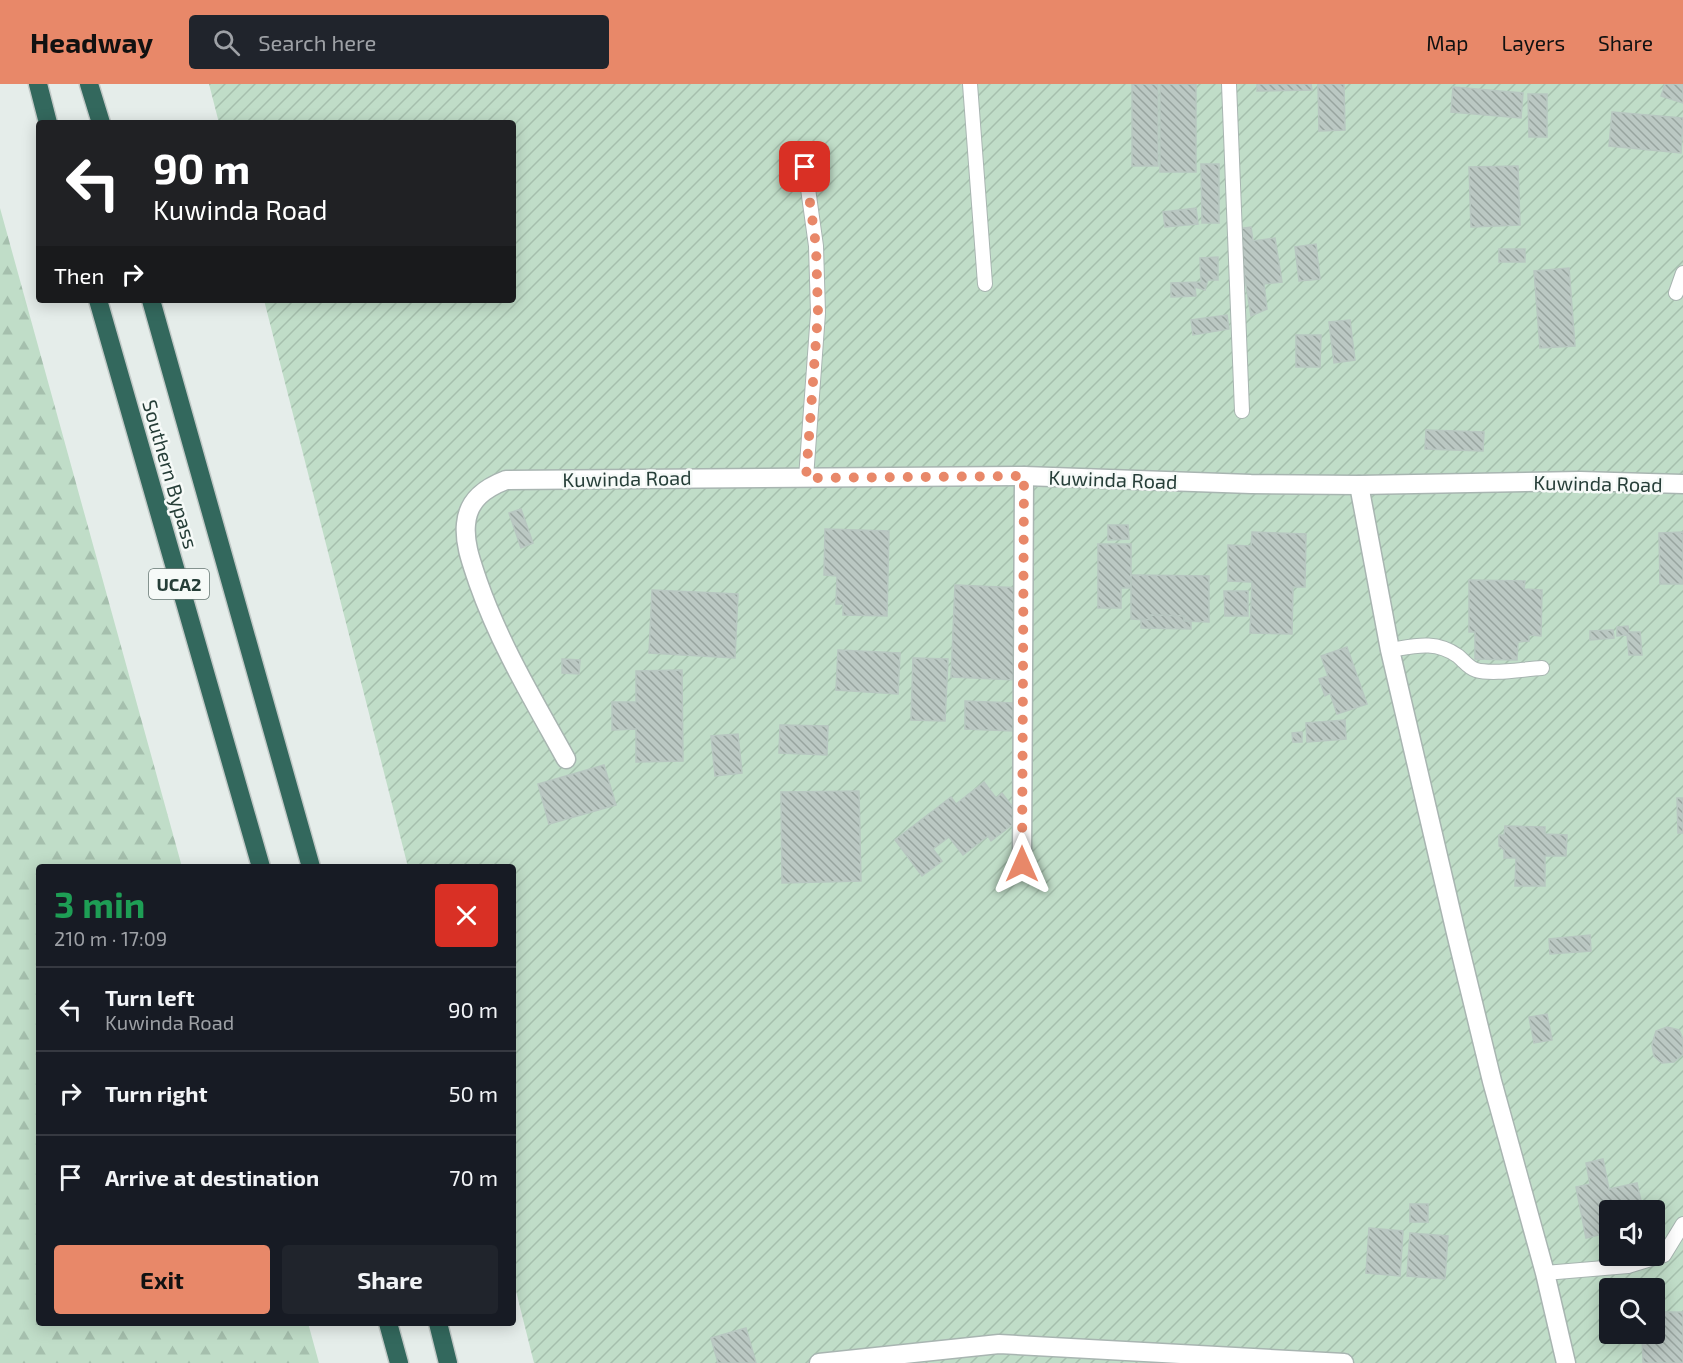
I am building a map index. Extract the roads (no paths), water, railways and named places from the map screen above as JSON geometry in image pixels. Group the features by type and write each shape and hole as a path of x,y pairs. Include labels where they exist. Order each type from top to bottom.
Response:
{"highway":[{"path":"38,84 47,120"},
{"path":"89,84 99,120"},
{"name":"Southern Bypass","path":"99,303 260,864"},
{"name":"Southern Bypass","path":"152,303 310,864"},
{"path":"389,1326 399,1363"},
{"path":"439,1326 448,1363"}],"street":[{"name":"Kuwinda Road","path":"566,759 501,642 468,555 466,524 473,501 487,488 506,480 1024,476 1251,484 1359,485 1581,481 1683,484"},
{"path":"1022,864 1024,476"},
{"path":"1359,485 1390,650 1490,1070 1545,1273 1566,1363"},
{"path":"819,1363 999,1344 1344,1363"}],"lane":[{"path":"970,84 985,284"},
{"path":"1229,84 1242,411"},
{"path":"805,167 816,246 818,313 806,478"},
{"path":"1676,293 1683,273"},
{"path":"1390,650 1430,644 1457,655 1475,670 1542,668"},
{"path":"1545,1273 1628,1266 1664,1254 1683,1224"}]}
